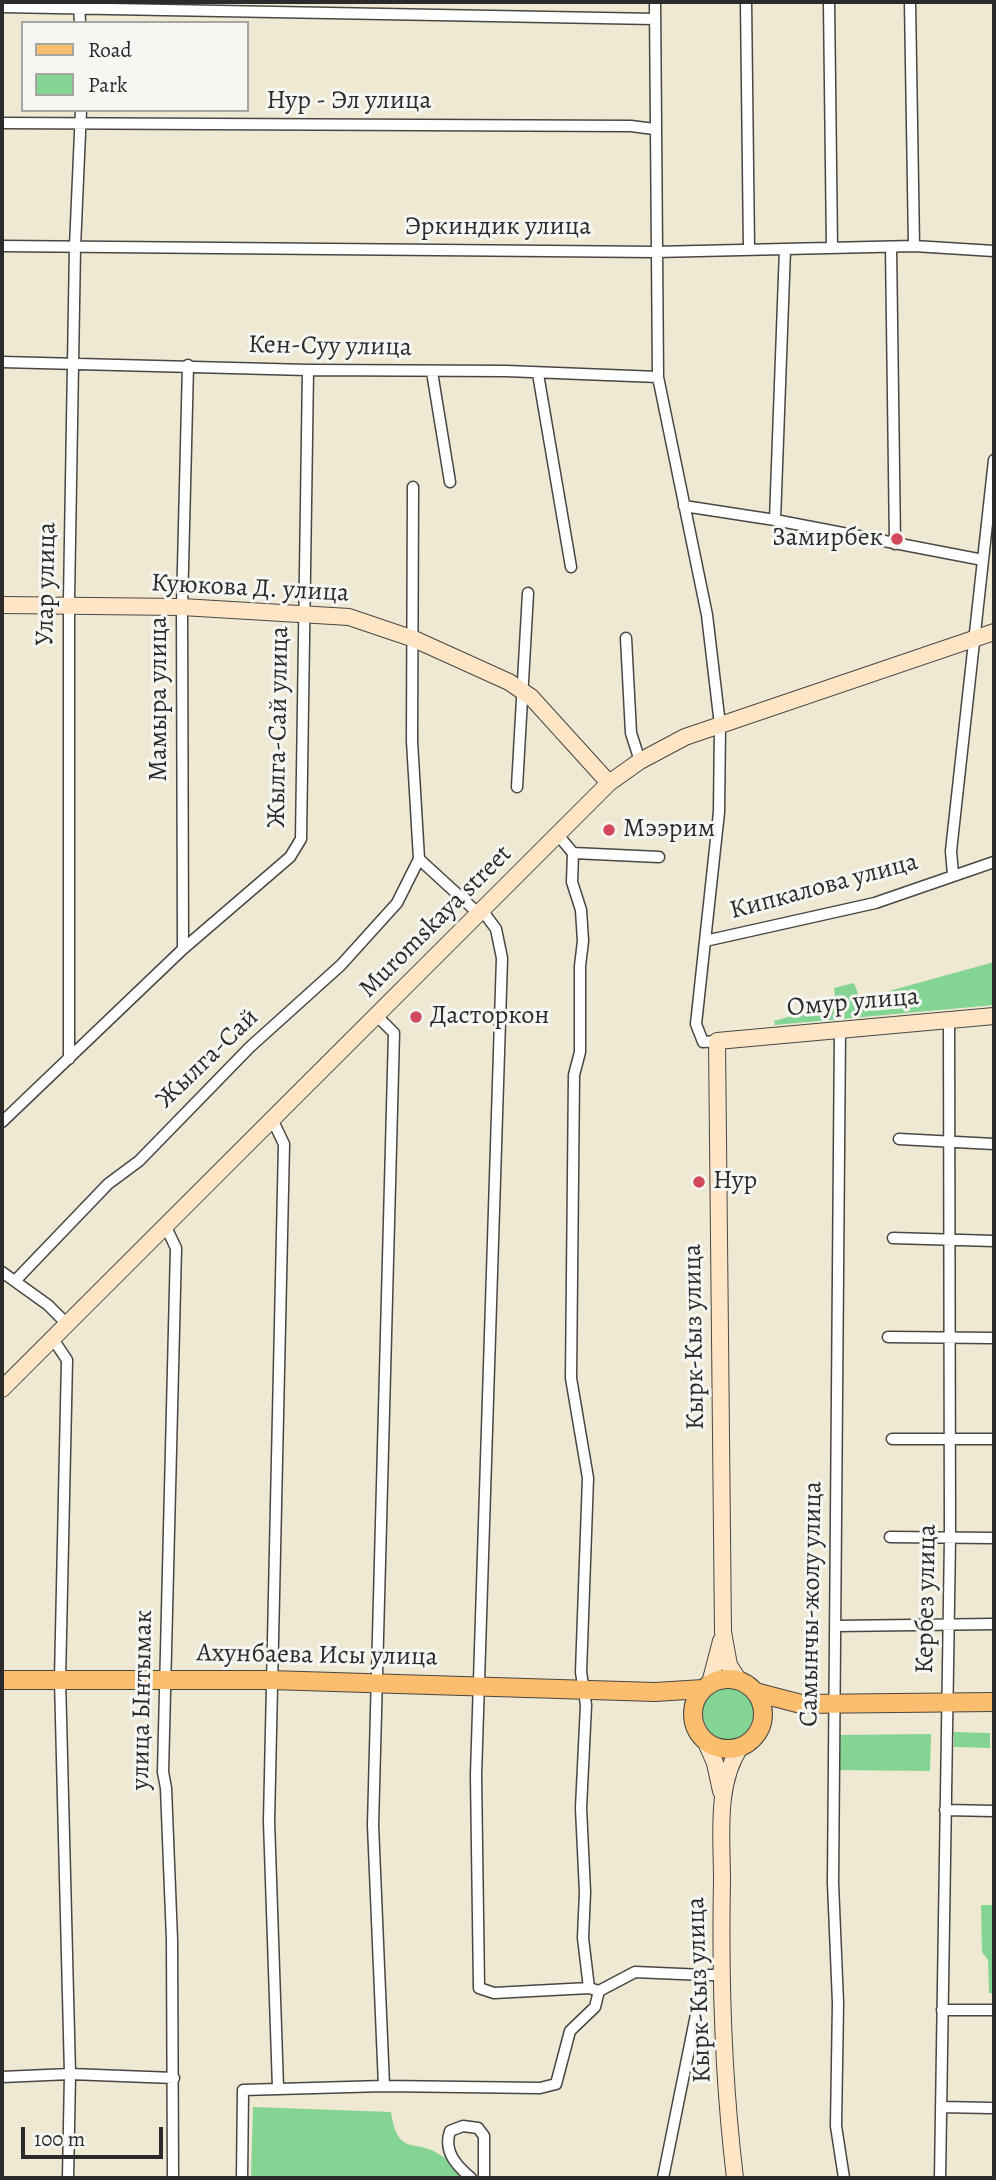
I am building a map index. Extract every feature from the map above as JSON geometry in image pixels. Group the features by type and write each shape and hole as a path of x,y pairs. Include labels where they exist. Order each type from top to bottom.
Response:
{"main road":[{"name":"Ахунбаева Исы улица","path":"2,1679 270,1680 632,1691 707,1686"},
{"path":"755,1692 761,1706 761,1722 754,1736 741,1746 725,1748 705,1740 694,1722 694,1705 707,1686 723,1679 738,1681 755,1692 801,1704 994,1702"},
{"name":"Ахунбаева Исы улица","path":"632,1691 676,1703 694,1722"},
{"path":"761,1722 781,1710 801,1704"}],"street":[{"path":"655,2 658,377 707,615 720,724 719,812 697,1034 703,1042 717,1041"},
{"path":"746,2 749,249"},
{"path":"829,2 832,248"},
{"path":"910,2 914,246"},
{"path":"2,7 79,5 655,19"},
{"name":"Улар улица","path":"69,1059 69,607 75,247 81,112"},
{"name":"Нур - Эл улица","path":"2,122 631,126 654,129"},
{"name":"Эркиндик улица","path":"2,246 655,252 914,246 994,251"},
{"path":"891,247 895,544"},
{"path":"775,520 785,249"},
{"name":"Кен-Суу улица","path":"2,362 308,370 506,371 658,377"},
{"name":"Мамыра улица","path":"183,949 182,607 188,365"},
{"name":"Жылга-Сай улица","path":"2,1122 183,949 290,857 301,839 308,370"},
{"path":"432,372 450,482"},
{"path":"538,374 571,567"},
{"name":"Кипкалова улица","path":"953,875 951,850 994,460"},
{"path":"413,487 412,741 419,859 480,911 496,929 502,958 476,1775 479,1988 494,1993 594,1989 635,1972 712,1975 663,2178"},
{"path":"684,506 775,520 983,560"},
{"path":"517,787 528,593"},
{"name":"Куюкова Д. улица","path":"2,605 182,607 349,617 414,639 509,682 524,692 609,783"},
{"name":"Muromskaya street","path":"2,1389 609,783 640,761 685,737 994,632"},
{"path":"626,638 631,733 640,761"},
{"path":"242,2178 243,2090 384,2086 540,2088 556,2084 570,2031 595,2007 583,1938 585,1892 581,1808 586,1705 581,1672 588,1479 571,1378 574,1075 580,1052 580,966 583,941 581,910 572,882 573,853 558,835"},
{"path":"573,853 659,857"},
{"name":"Жылга-Сай","path":"15,1282 108,1184 139,1161 250,1047 341,965 397,903 419,859"},
{"name":"Кипкалова улица","path":"705,941 875,903 994,862"},
{"path":"377,1016 394,1033 373,1825 384,2086"},
{"name":"Омур улица","path":"717,1041 994,1016"},
{"name":"Кербез улица","path":"940,2178 950,1538 949,1020"},
{"name":"Самынчы-жолу улица","path":"840,1029 834,1704 836,2126 844,2178"},
{"name":"Кырк-Кыз улица","path":"717,1041 723,1632 729,1665 738,1681"},
{"path":"272,1119 284,1144 270,1680 269,1821 278,2088"},
{"path":"899,1139 994,1144"},
{"name":"улица Ынтымак","path":"165,1225 176,1248 163,1772 166,1788 174,2078 173,2178"},
{"path":"892,1238 994,1241"},
{"path":"2,1272 67,1324"},
{"path":"888,1337 994,1338"},
{"path":"53,1339 67,1360 60,1679 70,2074 68,2178"},
{"path":"892,1439 994,1439"},
{"path":"890,1537 994,1538"},
{"path":"836,1626 994,1624"},
{"name":"Кырк-Кыз улица","path":"707,1686 723,1632"},
{"name":"Кырк-Кыз улица","path":"705,1740 715,1763 723,1801"},
{"name":"Кырк-Кыз улица","path":"735,2178 712,1975 723,1801 731,1764 741,1746"},
{"path":"945,1810 994,1811"},
{"path":"942,2010 994,2010"},
{"path":"2,2077 70,2074 174,2078"},
{"path":"941,2107 991,2108"},
{"path":"471,2178 456,2166 449,2152 450,2131 463,2126 478,2128 484,2136 484,2178"}],"green space":[{"path":"994,962 994,1005 775,1025 774,1021 836,1003 834,988 854,983 860,999"},
{"path":"728,1686 739,1688 748,1694 754,1703 754,1725 748,1734 739,1740 728,1742 717,1740 708,1734 702,1725 700,1714 702,1703 708,1694 717,1688"},
{"path":"954,1732 990,1733 990,1748 954,1747"},
{"path":"931,1734 930,1771 836,1770 835,1735"},
{"path":"981,1905 994,1905 994,1993 989,1993 988,1960 982,1952"},
{"path":"253,2107 391,2112 394,2127 403,2142 442,2156 461,2178 251,2178"}],"place":[{"name":"Замирбек","path":"897,539"},
{"name":"Мээрим","path":"609,830"},
{"name":"Дасторкон","path":"416,1017"},
{"name":"Нур","path":"699,1182"}]}
